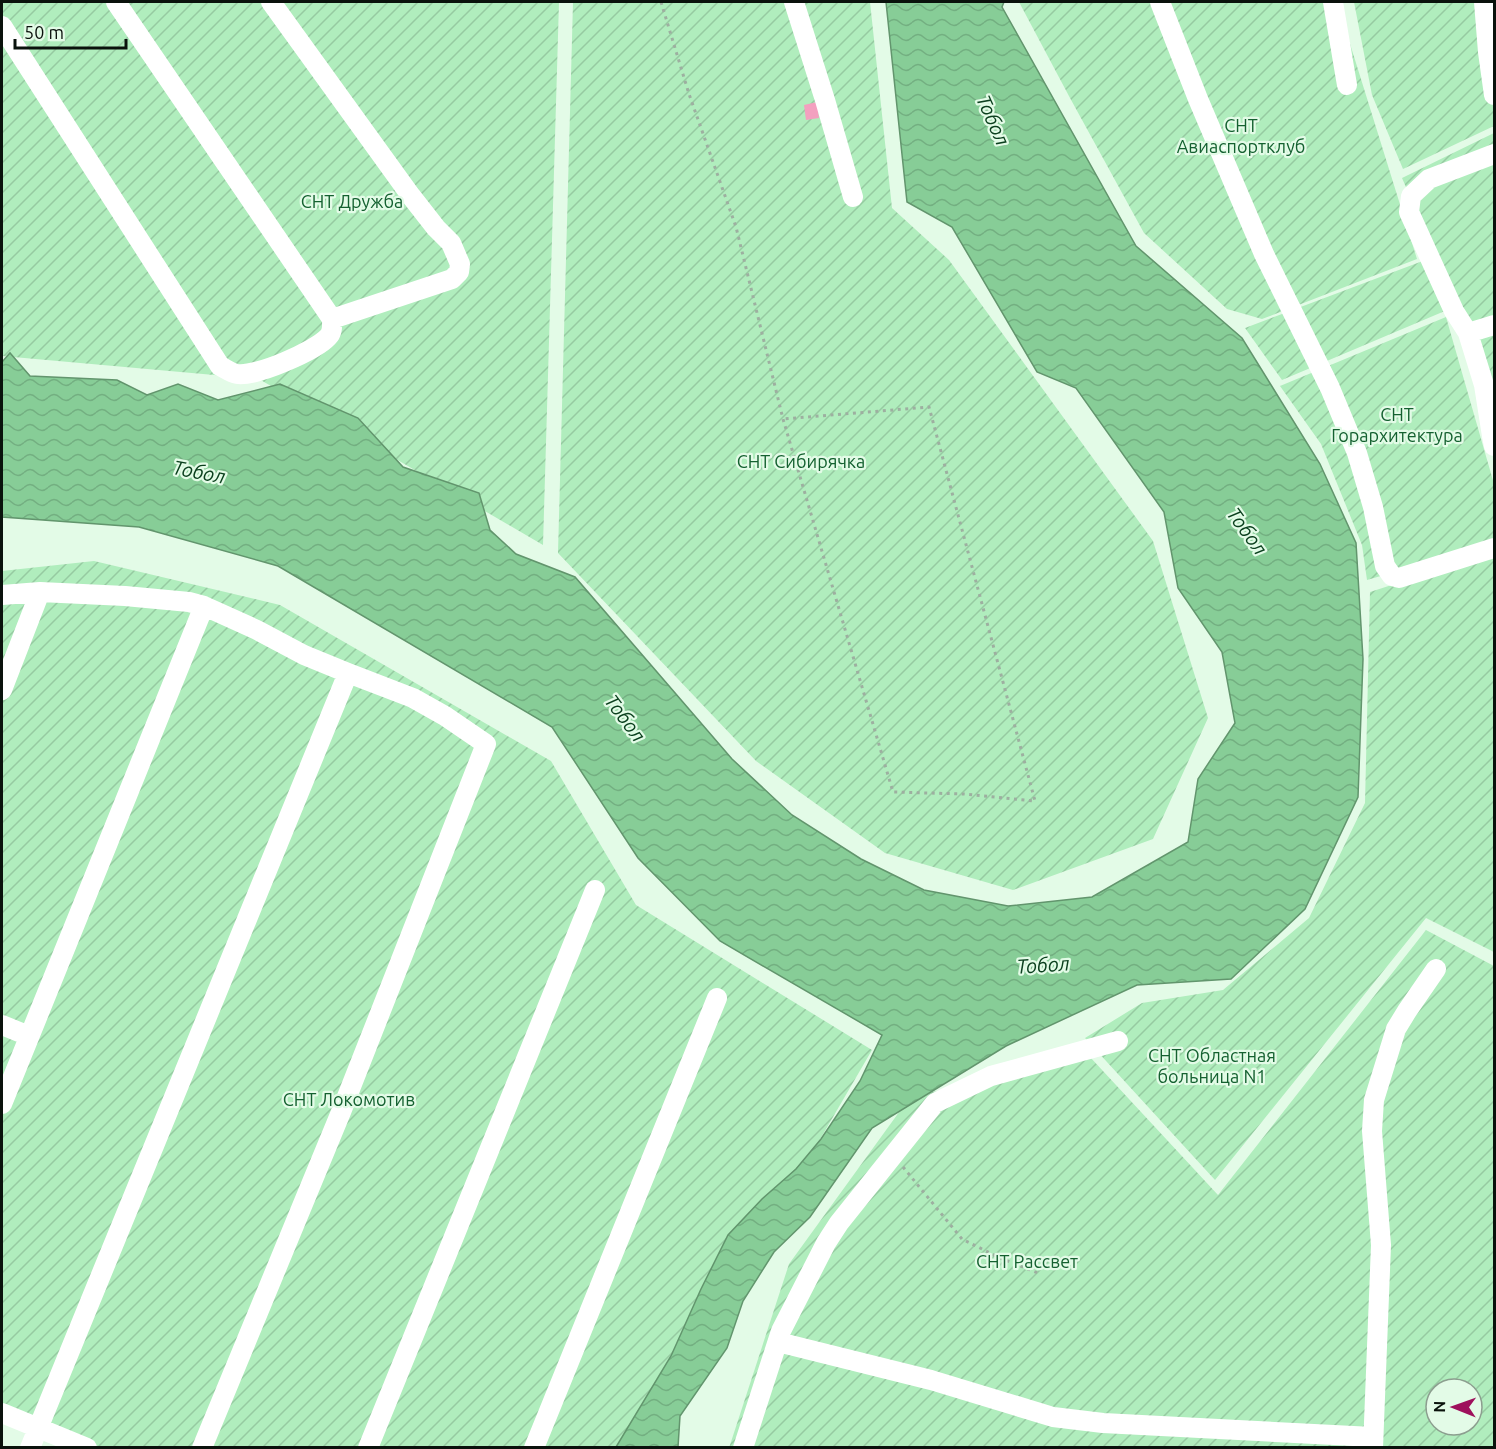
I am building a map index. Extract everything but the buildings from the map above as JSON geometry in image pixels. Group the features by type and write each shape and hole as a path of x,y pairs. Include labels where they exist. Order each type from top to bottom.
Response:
{"street":[{"path":"2,26 220,366 239,374 255,372 286,362 315,347 329,336 332,330 332,319 116,2"},
{"path":"271,2 411,196 451,243 460,264 459,272 452,279 332,319"},
{"path":"794,2 853,197"},
{"path":"1160,2 1259,244 1330,388 1357,453 1373,507 1385,566 1392,576 1399,578 1494,548"},
{"path":"1333,2 1347,85"},
{"path":"1484,2 1494,95"},
{"path":"1494,154 1429,179 1411,195 1409,212 1454,311 1468,333 1484,385 1494,446"},
{"path":"1468,333 1494,325"},
{"path":"2,690 40,592"},
{"path":"2,596 40,592 125,596 189,602 204,606 304,655 413,698 445,716 486,744 341,1112 201,1448"},
{"path":"2,1104 204,606"},
{"path":"30,1448 348,673"},
{"path":"368,1448 595,890"},
{"path":"1373,1448 1381,1245 1372,1131 1374,1100 1396,1029 1436,969"},
{"path":"534,1448 717,998"},
{"path":"2,1025 29,1036"},
{"path":"743,1448 781,1331 832,1233 935,1103 991,1076 1118,1041"},
{"path":"778,1342 931,1380 1053,1417 1103,1423 1373,1437 1373,1448"},
{"path":"2,1413 87,1448"}],"path":[{"path":"661,2 689,94 736,227 783,419 892,792 964,794 1035,801 929,407 783,419"},
{"path":"888,1160 904,1167 962,1239 1000,1258 1038,1273"}],"green space":[{"name":"СНТ Дружба","path":"2,2 559,2 543,545 259,379 2,356"},
{"name":"СНТ Сибирячка","path":"573,2 870,2 892,208 949,260 1153,541 1208,718 1153,839 1013,890 885,853 756,761 558,553"},
{"name":"СНТ Авиаспортклуб","path":"1019,2 1337,2 1417,259 1262,319 1227,309 1144,233"},
{"path":"1354,2 1494,2 1494,126 1403,169 1372,95"},
{"path":"1494,133 1494,422 1459,305 1282,380 1245,328 1436,256 1402,178"},
{"name":"СНТ Горархитектура","path":"1446,317 1494,484 1494,543 1367,580 1362,545 1321,444 1280,386"},
{"name":"СНТ Областная больница N1","path":"1494,552 1494,952 1426,918 1215,1180 1085,1038 1142,1003 1223,990 1309,918 1365,803 1370,592"},
{"name":"СНТ Локомотив","path":"94,561 280,605 551,761 636,905 872,1050 641,1447 74,1448 2,1418 2,571"},
{"name":"СНТ Рассвет","path":"1426,930 1494,966 1494,1447 729,1448 789,1264 910,1097 1090,1057 1218,1195"}],"water":[{"name":"Тобол","path":"886,2 1004,2 1002,7 1136,246 1242,338 1320,464 1356,543 1363,659 1358,797 1305,909 1231,979 1137,985 1006,1046 872,1128 810,1217 774,1252 743,1301 727,1348 680,1416 678,1447 616,1447 671,1356 728,1235 762,1199 796,1169 821,1139 860,1081 882,1035 720,941 638,858 552,727 278,566 139,527 2,517 2,362 10,353 30,376 117,380 147,395 178,384 218,400 280,384 358,418 403,467 479,493 490,530 516,554 575,577 732,759 792,815 861,859 924,890 1008,906 1092,897 1188,842 1198,779 1235,723 1222,652 1178,588 1164,512 1076,388 1037,372 952,227 907,202"}]}
